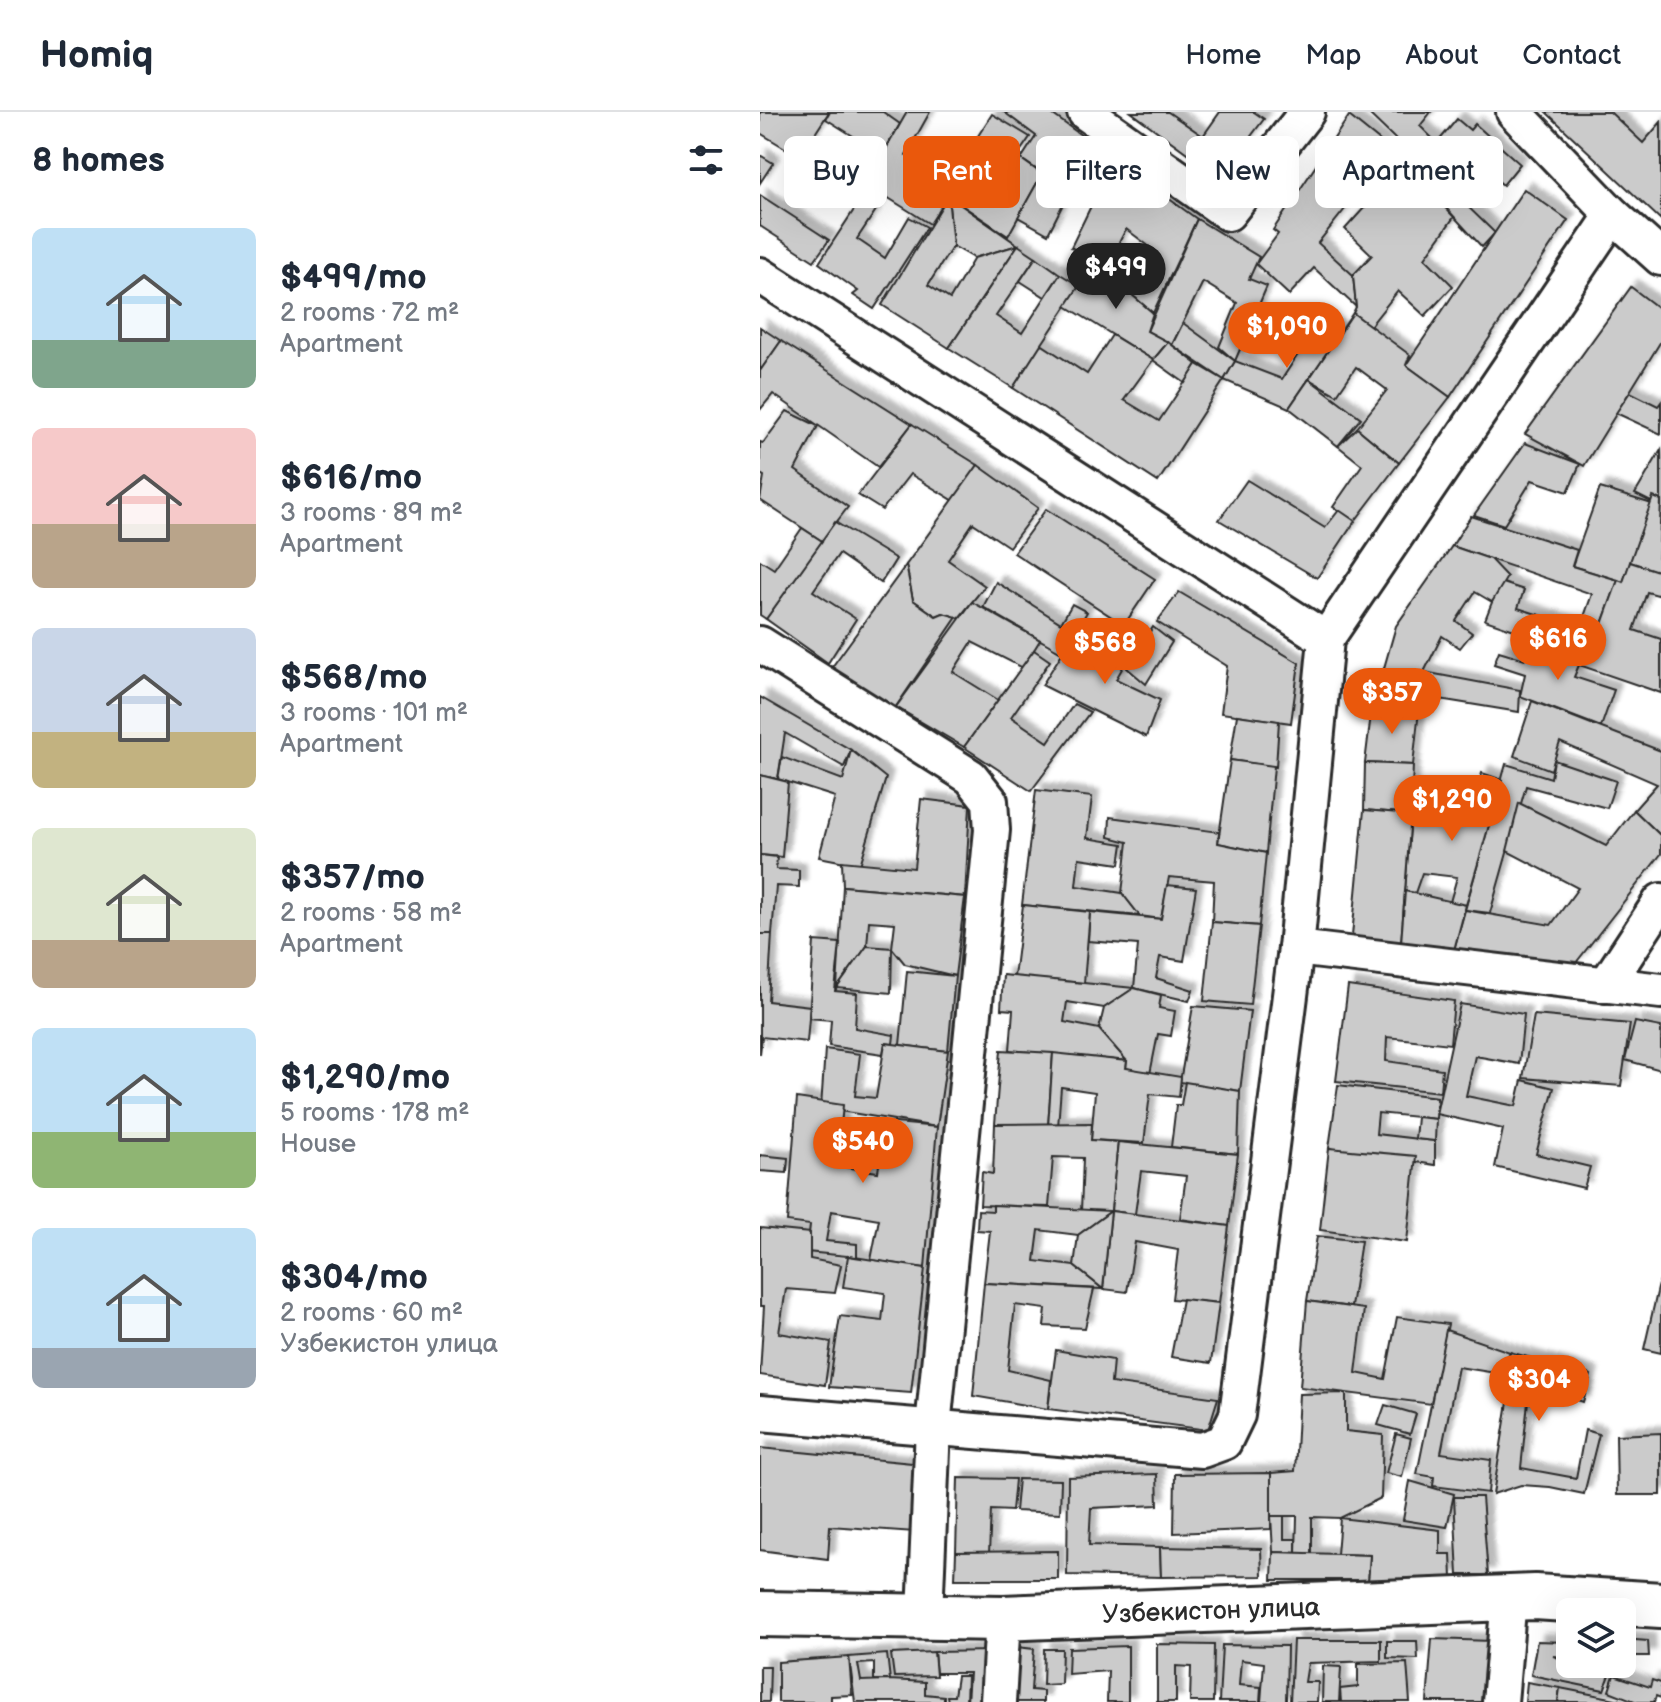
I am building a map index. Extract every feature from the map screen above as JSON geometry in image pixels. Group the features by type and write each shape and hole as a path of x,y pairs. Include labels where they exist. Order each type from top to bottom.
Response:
{"main road":[{"name":"Узбекистон улица","path":"760,1614 1003,1618 1509,1598 1661,1605"}],"street":[{"path":"1085,112 1228,213 1307,112"},
{"path":"1514,112 1613,215 1661,258"},
{"path":"760,1413 1202,1450 1224,1442 1237,1415 1296,948 1326,639 1613,215"},
{"path":"760,275 1326,639"},
{"path":"760,644 971,777 990,801 992,830 933,1427 925,1615"},
{"path":"1606,985 1661,901"},
{"path":"1296,948 1661,991"},
{"path":"1500,1702 1509,1598"},
{"path":"998,1702 1003,1618"}],"building":[{"path":"760,112 829,112 814,136 784,136 784,147 760,133"},
{"path":"830,112 883,112 900,124 887,146 887,136 853,136 826,119"},
{"path":"907,112 930,112 917,136 903,136 903,207 887,197 887,147"},
{"path":"1004,112 1049,112 1082,136 1036,136"},
{"path":"1131,112 1168,112 1203,136 1186,136 1186,152 1170,140 1170,136 1164,136"},
{"path":"1220,112 1254,112 1264,119 1251,136 1203,136"},
{"path":"1367,112 1431,112 1420,126 1430,136 1392,136"},
{"path":"1546,112 1610,112 1643,143 1661,122 1661,220"},
{"path":"992,114 1030,137 1020,152 1020,136 978,136"},
{"path":"1349,116 1374,136 1336,136"},
{"path":"1457,119 1470,130 1475,124 1488,136 1443,136"},
{"path":"1036,136 1036,169 1021,159"},
{"path":"1503,149 1520,164 1503,185"},
{"path":"760,155 773,163 760,183"},
{"path":"1021,159 1036,170 1036,185 1008,236 966,208 1020,208"},
{"path":"1315,167 1315,208 1346,208 1318,243 1353,275 1356,307 1314,268 1289,295 1256,264 1278,234 1273,230 1288,208 1299,208 1299,191"},
{"path":"1036,185 1036,208 1061,208 1048,234 1018,217"},
{"path":"1524,189 1568,220 1450,397 1406,365"},
{"path":"760,195 829,240 814,261 760,226"},
{"path":"1170,199 1197,219 1153,313 1132,295 1154,250 1126,229 1106,268 1071,247 1090,208 1170,208"},
{"path":"855,208 877,208 857,239 885,258 909,217 927,227 874,309 853,295 858,291 819,263"},
{"path":"904,208 940,208 930,224"},
{"path":"941,208 949,208 953,246 928,285 950,299 974,258 1018,245 949,348 882,305"},
{"path":"949,208 965,208 1018,245 974,258 953,246"},
{"path":"1364,208 1446,208 1454,217 1425,258 1453,286 1425,316 1398,291 1370,326 1353,313 1356,307 1353,275 1372,255 1345,229"},
{"path":"1446,208 1469,208 1495,233 1482,247"},
{"path":"1197,219 1259,257 1249,279 1267,286 1235,361 1219,347 1237,303 1203,282 1172,345 1147,331"},
{"path":"1018,245 1036,257 996,316 1022,333 1060,274 1080,286 1013,388 949,348"},
{"path":"1036,257 1060,274 1045,297 1020,281"},
{"path":"1095,262 1134,290 1132,295 1153,313 1147,331 1168,342 1153,360 1066,306"},
{"path":"1631,287 1661,310 1661,341 1584,466 1525,434"},
{"path":"1353,313 1410,355 1406,365 1450,397 1399,463 1357,428 1387,390 1356,367 1337,395 1309,379"},
{"path":"1319,322 1342,330 1289,408 1224,380 1235,361 1282,379"},
{"path":"1183,323 1235,361 1224,380 1172,345"},
{"path":"760,327 781,341 760,371"},
{"path":"1112,335 1153,360 1124,400 1159,421 1197,364 1224,380 1158,482 1013,388 1041,344 1087,374"},
{"path":"781,341 912,424 878,467 773,394 760,410 760,371"},
{"path":"1168,342 1197,364 1185,383 1153,360"},
{"path":"1309,379 1361,418 1338,446 1289,408"},
{"path":"1630,392 1658,406 1661,402 1661,434 1616,413"},
{"path":"787,411 818,426 795,470 848,507 822,541 760,500 764,476 760,474 760,442 763,443"},
{"path":"912,424 978,465 956,502 910,474 882,510 858,495"},
{"path":"1357,428 1399,463 1355,521 1333,507 1362,465 1338,446"},
{"path":"1525,443 1580,464 1568,492 1532,480 1504,525 1474,515"},
{"path":"1661,450 1661,507 1635,494"},
{"path":"978,465 1038,508 1009,547 973,523 948,560 985,586 959,618 943,613 936,616 913,600 906,565"},
{"path":"1247,480 1325,528 1339,510 1355,521 1317,578 1219,520"},
{"path":"1600,488 1652,504 1623,582 1572,566"},
{"path":"1653,497 1661,500 1658,572 1630,562"},
{"path":"1046,509 1155,579 1124,625 1014,553"},
{"path":"1471,516 1577,550 1572,566 1618,580 1594,646 1565,637 1561,646 1485,620 1500,582 1524,590 1518,608 1580,628 1592,594 1452,546"},
{"path":"835,522 896,559 881,583 839,554 813,591 856,619 828,663 766,619"},
{"path":"802,528 822,541 766,619 760,615 760,560 774,569"},
{"path":"1452,546 1490,559 1507,577 1492,602 1475,592 1456,621 1472,633 1460,648 1442,636 1424,672 1520,690 1519,712 1378,689 1396,626"},
{"path":"1630,562 1661,572 1661,596 1647,592 1634,630 1661,639 1661,693 1579,665 1561,646 1565,637 1594,646 1618,580 1623,582"},
{"path":"906,565 913,600 936,616 943,613 957,617 893,711 832,667"},
{"path":"996,582 1061,623 1072,604 1087,612 1063,653 983,607"},
{"path":"1179,592 1299,663 1291,723 1221,713 1227,666 1157,622"},
{"path":"972,602 1040,640 1023,668 972,642 953,672 998,700 964,747 896,707"},
{"path":"1130,627 1143,633 1116,679 1160,700 1146,737 1042,685 1066,647 1105,668"},
{"path":"1153,627 1172,642 1146,684 1127,668"},
{"path":"1533,636 1561,646 1579,665 1574,677 1614,690 1601,727 1520,696 1525,674 1494,664 1499,651 1525,659"},
{"path":"1034,650 1050,661 1011,717 1048,742 1074,704 1090,712 1031,791 964,747"},
{"path":"760,697 851,750 844,767 785,733 778,779 760,775"},
{"path":"1532,701 1661,751 1661,836 1634,810 1657,784 1560,742 1551,770 1514,756"},
{"path":"1372,706 1419,710 1413,765 1365,763"},
{"path":"1237,715 1279,721 1276,767 1230,760"},
{"path":"851,750 886,778 860,865 819,857 835,797 778,779 782,757 843,780"},
{"path":"1230,760 1274,766 1266,853 1218,843"},
{"path":"1554,760 1616,781 1607,808 1526,786 1490,913 1465,910 1506,764 1551,778"},
{"path":"1365,763 1413,765 1411,814 1364,810"},
{"path":"1482,773 1502,780 1466,905 1450,902 1457,877 1422,873 1415,893 1405,891 1411,814 1467,822"},
{"path":"760,775 788,782 782,857 760,855"},
{"path":"1036,790 1092,797 1087,838 1123,844 1120,864 1079,858 1076,886 1122,893 1140,916 1022,905"},
{"path":"921,799 970,805 965,897 843,886 842,861 914,868"},
{"path":"1519,803 1606,846 1634,810 1661,836 1661,854 1575,964 1454,950 1465,910 1551,925 1578,888 1507,851"},
{"path":"1364,810 1411,814 1401,943 1352,936"},
{"path":"1110,817 1219,832 1218,843 1266,853 1259,926 1212,922 1214,881 1169,877 1161,919 1140,916 1122,893 1128,842 1109,837"},
{"path":"760,855 777,857 776,869 799,870 799,887 776,886 772,934 760,934"},
{"path":"1167,885 1196,888 1184,961 1160,957 1156,978 1193,990 1189,1001 1134,988 1138,945 1088,941 1090,912 1161,919"},
{"path":"843,886 965,897 955,976 905,964 892,948 895,923 869,921 867,946 837,988"},
{"path":"1405,891 1466,905 1454,950 1401,943"},
{"path":"1023,905 1090,912 1084,983 1014,977"},
{"path":"1212,922 1259,926 1250,1005 1204,1001"},
{"path":"760,934 772,934 768,1001 810,1006 807,1042 762,1037 760,1054"},
{"path":"814,941 840,943 835,991 857,993 855,1028 894,1035 893,1044 885,1043 883,1054 829,1046 831,1020 809,1018"},
{"path":"867,946 892,948 891,993 837,988"},
{"path":"907,971 955,976 948,1051 900,1045"},
{"path":"1003,975 1134,988 1104,1008 1067,1002 1064,1022 1099,1029 1127,1061 1010,1050 1013,1010 1001,1009"},
{"path":"1348,986 1454,1001 1450,1044 1387,1037 1386,1061 1442,1069 1440,1092 1336,1081"},
{"path":"1134,988 1161,995 1159,1008 1175,1011 1171,1036 1158,1034 1150,1074 1126,1068 1127,1061 1099,1029 1104,1008"},
{"path":"1460,1004 1524,1014 1519,1064 1475,1056 1466,1096 1516,1106 1522,1080 1554,1088 1536,1154 1590,1167 1584,1188 1495,1167 1503,1129 1436,1114"},
{"path":"1193,1006 1250,1011 1240,1091 1180,1082"},
{"path":"1534,1015 1630,1024 1621,1086 1523,1078"},
{"path":"1635,1022 1661,1027 1661,1070 1625,1060"},
{"path":"885,1043 948,1051 937,1127 821,1108 825,1049 860,1054 855,1096 876,1098"},
{"path":"1001,1050 1053,1053 1048,1127 995,1124"},
{"path":"1053,1053 1127,1061 1126,1068 1181,1077 1179,1097 1150,1094 1144,1143 1091,1140 1095,1092 1061,1087 1058,1127 1048,1127"},
{"path":"1185,1082 1240,1091 1238,1154 1171,1147 1176,1105 1181,1105"},
{"path":"1338,1085 1437,1097 1436,1119 1378,1113 1376,1134 1435,1141 1435,1165 1329,1148"},
{"path":"797,1098 843,1105 837,1166 878,1172 885,1122 937,1127 925,1268 871,1260 879,1219 831,1211 826,1241 857,1244 857,1257 807,1252 810,1225 787,1222"},
{"path":"1417,1117 1436,1119 1435,1141 1415,1139"},
{"path":"1092,1123 1091,1140 1118,1142 1111,1211 1081,1212 1083,1158 1053,1157 1049,1207 980,1205 982,1172 993,1174 995,1124"},
{"path":"1118,1142 1238,1154 1229,1226 1180,1219 1186,1176 1141,1171 1135,1214 1111,1211"},
{"path":"1329,1148 1416,1156 1407,1242 1320,1230"},
{"path":"760,1155 788,1158 787,1173 760,1171"},
{"path":"993,1205 1111,1211 1078,1235 1039,1230 1035,1261 1074,1266 1103,1289 984,1283 990,1231 977,1230 978,1210 993,1211"},
{"path":"1111,1211 1229,1226 1219,1303 1172,1299 1178,1250 1135,1242 1127,1292 1103,1289"},
{"path":"1111,1211 1103,1289 1074,1266 1078,1235"},
{"path":"760,1228 810,1233 810,1259 841,1265 835,1293 786,1289 779,1333 831,1342 825,1385 760,1375 764,1306 760,1306"},
{"path":"1317,1236 1361,1241 1351,1307 1307,1301"},
{"path":"848,1256 925,1268 911,1393 829,1387 840,1316 882,1321 885,1293 843,1287"},
{"path":"1661,1275 1661,1353 1644,1349"},
{"path":"984,1283 1094,1289 1085,1328 1044,1326 1046,1309 1015,1305 1008,1370 1051,1380 1048,1409 973,1396"},
{"path":"1182,1299 1219,1303 1211,1363 1171,1357"},
{"path":"1307,1301 1364,1309 1356,1373 1385,1379 1397,1317 1448,1324 1431,1404 1300,1387"},
{"path":"1446,1330 1510,1352 1501,1374 1458,1367 1441,1453 1491,1460 1488,1493 1433,1486 1434,1477 1417,1474"},
{"path":"1056,1350 1113,1360 1111,1383 1218,1398 1208,1430 1048,1409"},
{"path":"1510,1352 1591,1375 1583,1402 1545,1389 1541,1405 1528,1402 1521,1468 1576,1478 1585,1430 1599,1434 1584,1494 1521,1485 1493,1494 1512,1378 1501,1374"},
{"path":"1346,1393 1346,1431 1383,1435 1381,1498 1340,1518 1312,1517 1312,1554 1296,1553 1297,1516 1271,1516 1271,1473 1295,1471 1299,1394"},
{"path":"1385,1405 1416,1414 1410,1434 1378,1425"},
{"path":"1661,1433 1661,1495 1617,1495 1616,1435"},
{"path":"1396,1434 1411,1438 1402,1477 1386,1473"},
{"path":"760,1448 932,1465 929,1533 830,1526 828,1559 760,1550"},
{"path":"1271,1473 1271,1529 1174,1533 1175,1474"},
{"path":"1157,1474 1158,1505 1091,1508 1089,1545 1160,1547 1161,1577 1067,1575 1068,1477"},
{"path":"958,1478 1015,1479 1012,1511 991,1510 989,1554 956,1552"},
{"path":"1018,1479 1061,1480 1060,1513 1015,1511"},
{"path":"1410,1481 1454,1494 1447,1527 1403,1520"},
{"path":"1454,1497 1482,1497 1488,1575 1458,1575"},
{"path":"1271,1516 1284,1516 1284,1539 1296,1539 1296,1553 1273,1552"},
{"path":"1340,1518 1440,1530 1440,1554 1451,1554 1452,1578 1368,1580 1370,1555 1337,1554"},
{"path":"1160,1547 1261,1549 1262,1576 1161,1577"},
{"path":"1058,1551 1058,1579 955,1579 956,1552"},
{"path":"1273,1552 1370,1555 1368,1580 1272,1580"},
{"path":"1432,1639 1492,1641 1488,1702 1427,1702"},
{"path":"1293,1640 1381,1640 1381,1661 1308,1663 1305,1682 1318,1682 1317,1702 1290,1702"},
{"path":"1636,1640 1648,1641 1649,1656 1636,1656"},
{"path":"1387,1641 1417,1641 1418,1659 1387,1658"},
{"path":"1537,1641 1556,1642 1556,1656 1553,1656 1556,1657 1556,1678 1609,1678 1604,1690 1531,1675"},
{"path":"1157,1644 1214,1645 1213,1702 1190,1702 1191,1667 1176,1666 1176,1702 1157,1702"},
{"path":"1222,1645 1287,1646 1286,1702 1261,1702 1264,1663 1241,1660 1239,1685 1261,1687 1260,1702 1219,1702"},
{"path":"1008,1646 1034,1649 1031,1690 1043,1691 1043,1702 1005,1702"},
{"path":"1128,1646 1128,1702 1107,1702 1108,1671 1068,1674 1069,1648"},
{"path":"1044,1649 1062,1649 1061,1684 1043,1685"},
{"path":"991,1651 987,1702 967,1702 969,1673 936,1673 934,1652"},
{"path":"934,1652 936,1676 894,1677 891,1654"},
{"path":"887,1654 890,1680 925,1682 925,1694 944,1696 944,1702 855,1702 849,1657","holes":["874,1663 874,1680 890,1680 861,1681 858,1664"]},
{"path":"849,1657 852,1695 831,1696 831,1702 778,1702 778,1662"},
{"path":"1407,1663 1410,1702 1341,1702 1340,1689 1358,1687 1358,1664"},
{"path":"760,1666 770,1666 769,1702 760,1702"},
{"path":"1323,1666 1341,1667 1339,1702 1322,1702"},
{"path":"957,1676 967,1676 966,1702 948,1702 947,1696 954,1696"},
{"path":"1613,1678 1650,1687 1652,1680 1661,1683 1661,1698 1656,1696 1654,1702 1637,1702 1609,1691"},
{"path":"1527,1682 1560,1688 1558,1702 1525,1702"},
{"path":"1560,1688 1631,1702 1558,1702"}]}
